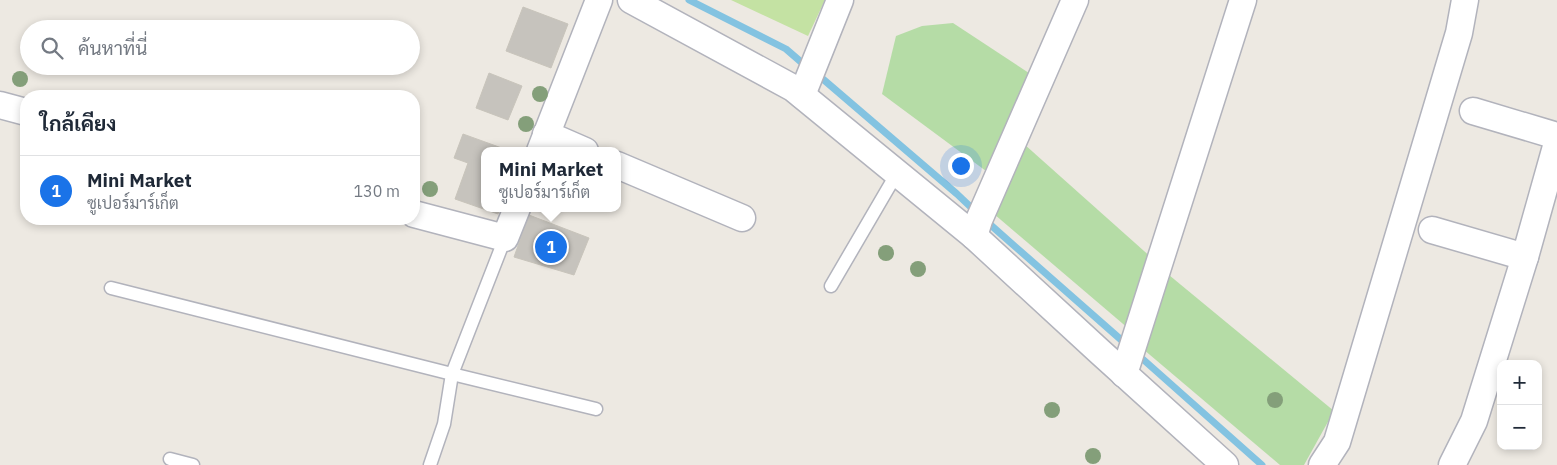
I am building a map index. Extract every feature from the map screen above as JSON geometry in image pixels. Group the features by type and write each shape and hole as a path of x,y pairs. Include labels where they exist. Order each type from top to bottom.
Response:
{"street":[{"path":"566,147 543,142 599,0"},
{"path":"631,0 793,88 805,89 897,173 976,228 1126,365 1225,465"},
{"path":"805,89 840,0"},
{"path":"976,228 1075,0"},
{"path":"1126,365 1243,0"},
{"path":"1322,465 1337,442 1456,42 1465,0"},
{"path":"0,104 20,110"},
{"path":"1473,111 1557,136"},
{"path":"1452,465 1474,421 1525,257 1557,143"},
{"path":"621,167 742,218"},
{"path":"420,216 505,238 515,212"},
{"path":"1432,230 1525,257"}],"lane":[{"path":"831,286 897,173"},
{"path":"430,465 444,424 452,374 505,238"},
{"path":"112,288 596,409"},
{"path":"170,459 193,465"}],"green space":[{"path":"731,0 825,0 808,36"},
{"path":"953,23 1035,77 990,174 882,94 896,36 922,26"},
{"path":"1024,144 1153,259 1129,329 994,214"},
{"path":"1169,275 1334,411 1304,465 1280,465 1143,349"}],"building":[{"path":"523,7 568,24 551,68 506,51"},
{"path":"489,73 522,86 508,120 476,108"},
{"path":"463,134 499,147 481,147 481,208 455,199 468,163 454,158"},
{"path":"529,215 589,238 574,275 514,257"}],"waterway":[{"path":"689,0 786,49 808,68"},
{"path":"817,74 977,213"},
{"path":"985,220 1127,345"},
{"path":"1137,354 1262,465"}],"place":[{"name":"Mini Market","path":"551,247"}]}
